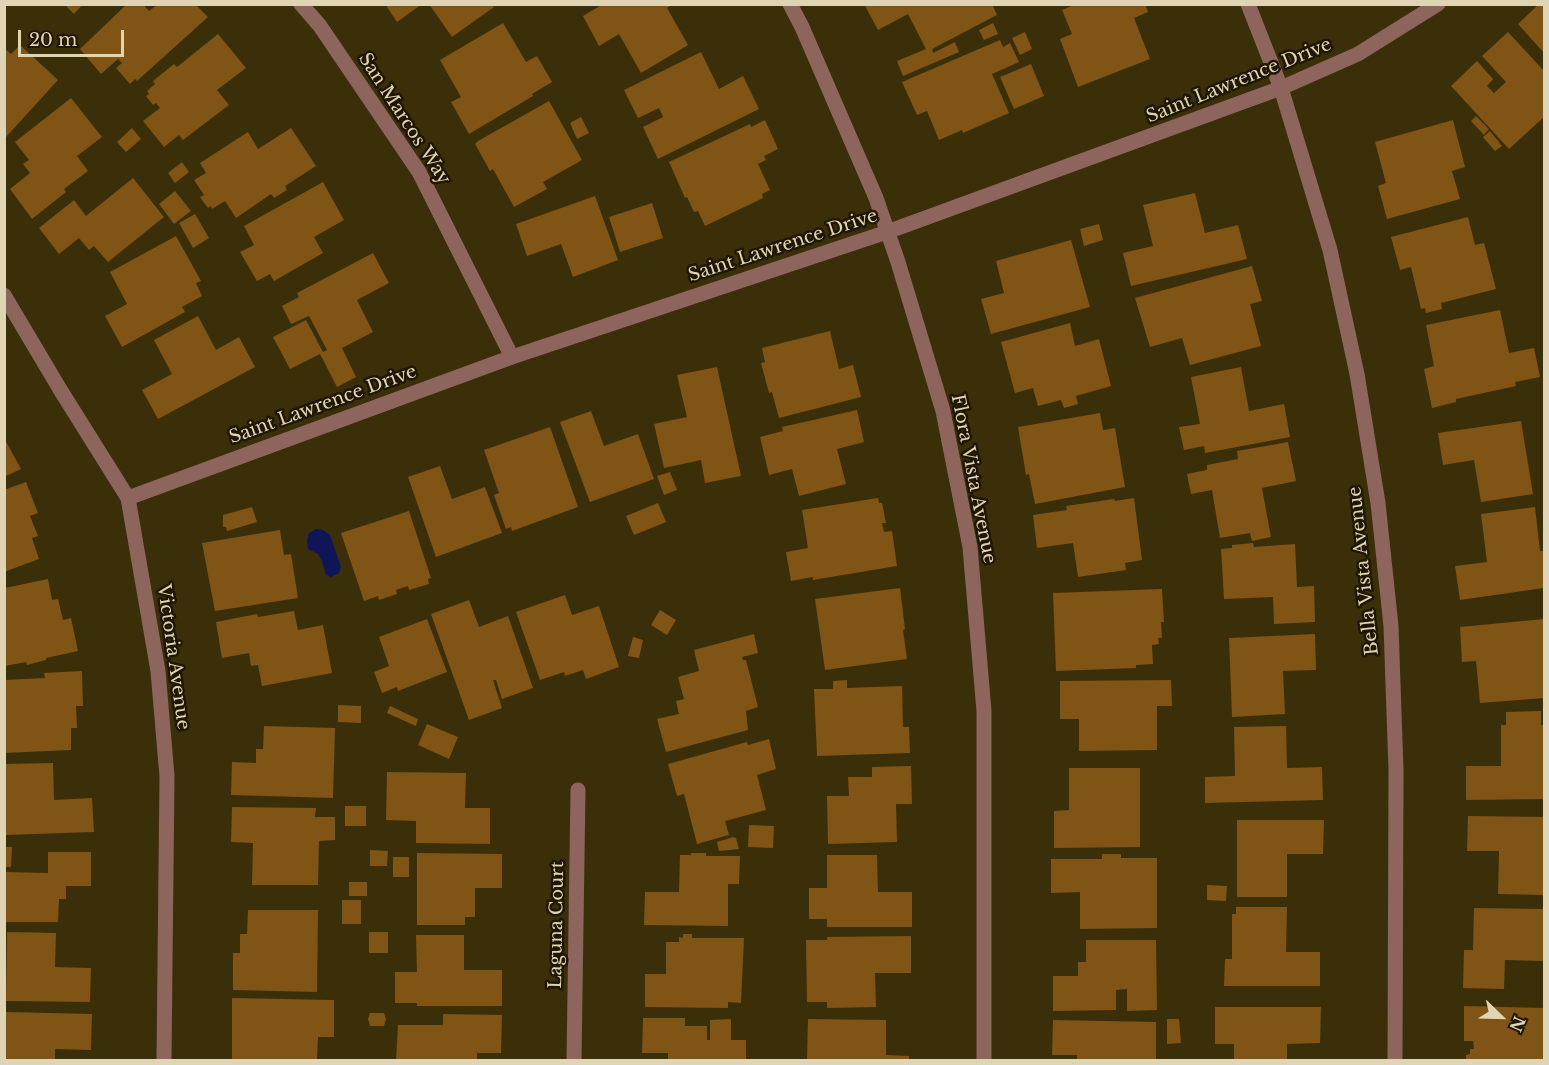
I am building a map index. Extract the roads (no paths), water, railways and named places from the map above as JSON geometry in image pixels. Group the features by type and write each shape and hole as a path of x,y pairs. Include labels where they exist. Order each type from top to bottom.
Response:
{"street":[{"name":"San Marcos Way","path":"301,4 320,26 419,172 512,357"},
{"name":"Flora Vista Avenue","path":"790,4 876,198 943,411 970,547 984,711 984,1060"},
{"name":"Bella Vista Avenue","path":"1248,4 1281,88 1330,250 1357,374 1378,503 1391,626 1396,770 1395,1060"},
{"name":"Saint Lawrence Drive","path":"128,498 512,357 887,232 1281,88 1358,54 1438,4"},
{"name":"Victoria Avenue","path":"4,295 128,498 159,671 167,776 164,1060"},
{"name":"Laguna Court","path":"574,1060 578,789"}]}
